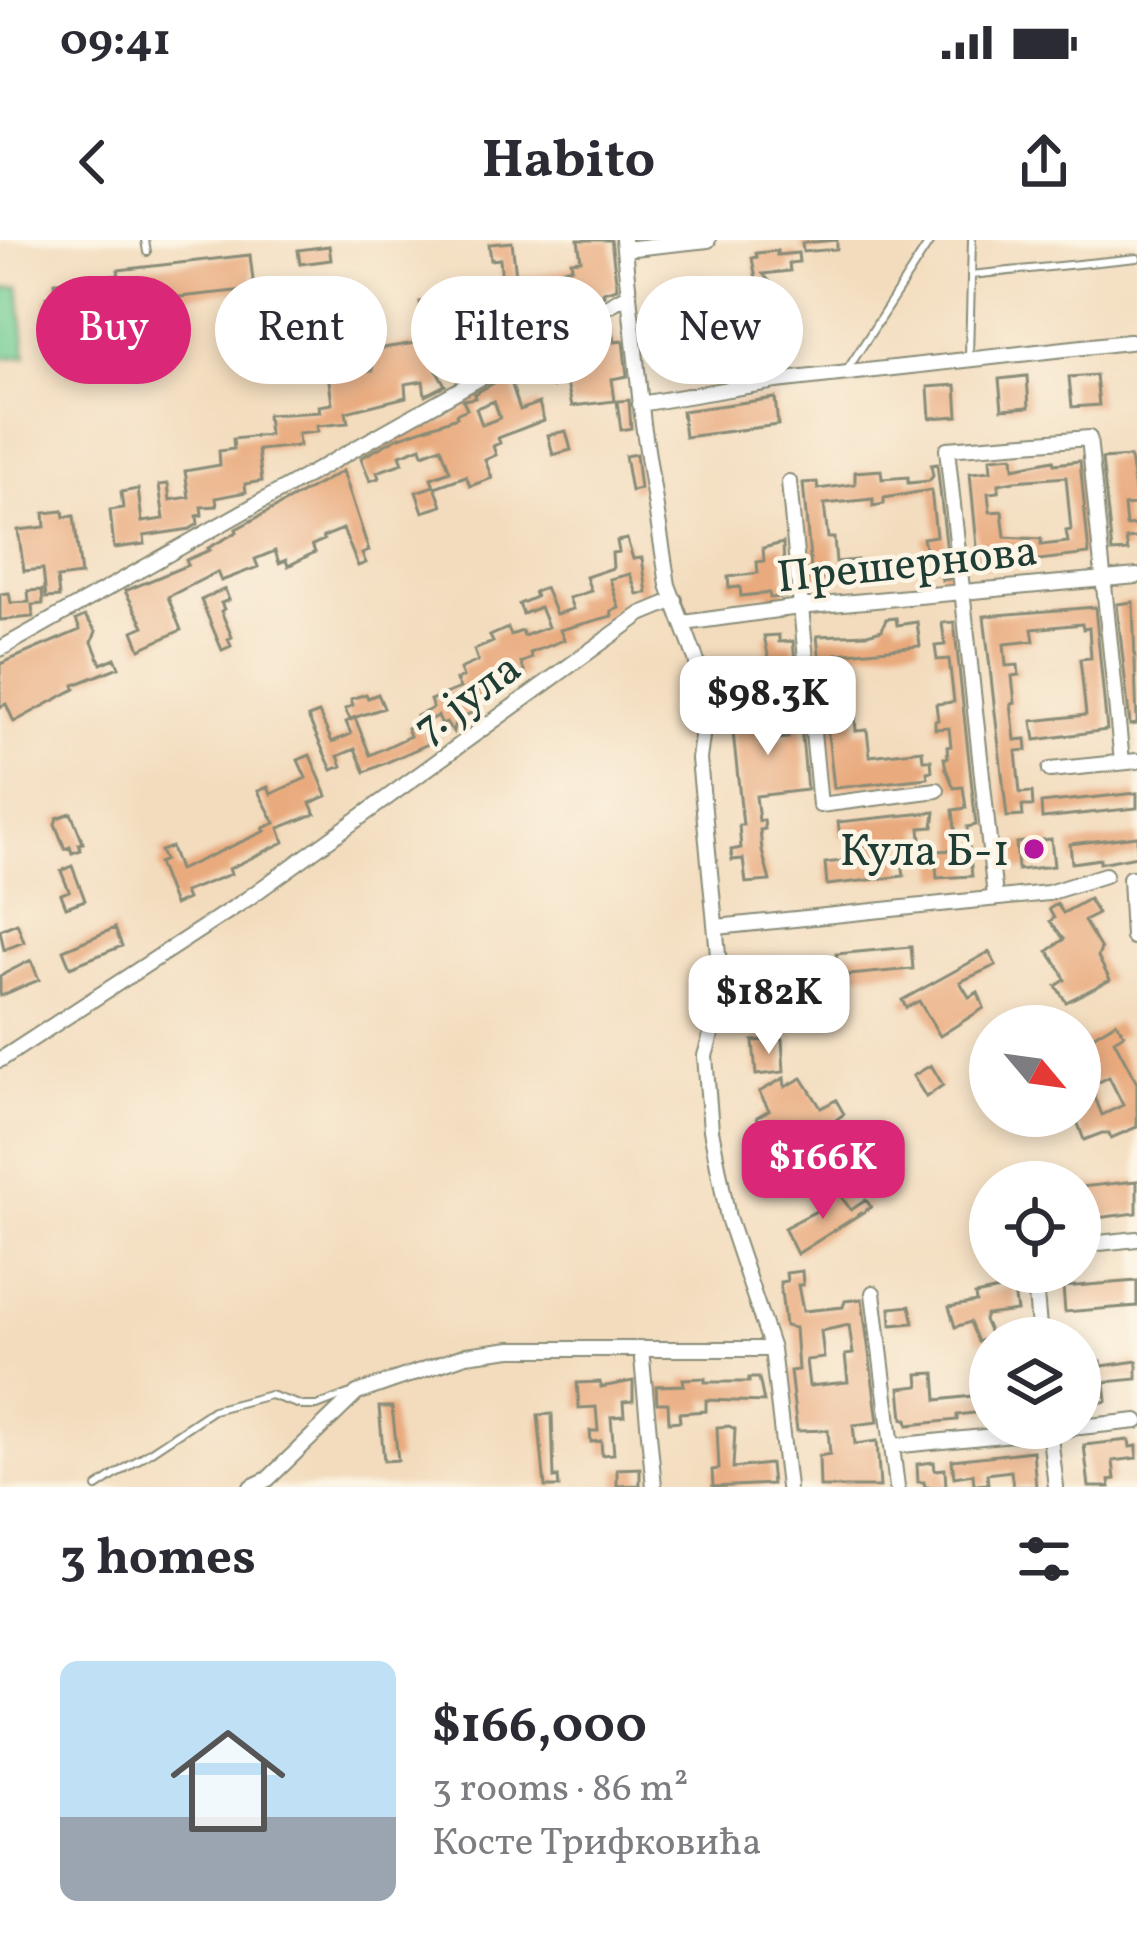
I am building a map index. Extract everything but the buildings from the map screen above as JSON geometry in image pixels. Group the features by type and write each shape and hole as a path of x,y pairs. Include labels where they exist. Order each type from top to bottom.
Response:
{"street":[{"path":"708,240 624,245 640,404 668,585 684,623 706,706 699,759 722,996 705,1056 711,1130 728,1218 772,1349 788,1487"},
{"path":"0,649 629,294"},
{"path":"640,404 845,373 1137,341"},
{"path":"995,896 947,449 1089,438 1102,579 1129,761 1050,770"},
{"path":"789,482 820,805 938,790"},
{"name":"Прешернова","path":"684,623 799,607 1137,576"},
{"name":"7. јула","path":"0,1060 247,899 641,614 675,600"},
{"path":"717,928 1048,893 1105,875"},
{"path":"1133,937 1130,878 1137,878"},
{"path":"1101,1243 1137,1239"},
{"path":"872,1293 897,1487"},
{"path":"641,1348 654,1487"},
{"path":"251,1487 268,1479 357,1393 466,1355 511,1349 772,1349"},
{"path":"1101,1425 1137,1421"},
{"path":"892,1446 969,1438"},
{"path":"1051,1449 1056,1487"}],"lane":[{"path":"146,240 147,252"},
{"path":"845,373 931,240"},
{"path":"969,360 971,240"},
{"path":"971,275 1137,258"},
{"path":"97,1487 213,1410 232,1403 270,1395 317,1406 357,1393"}],"green space":[{"path":"19,287 26,356 0,358 0,289"}],"place":[{"name":"Кула Б-1","path":"1034,849"}]}
